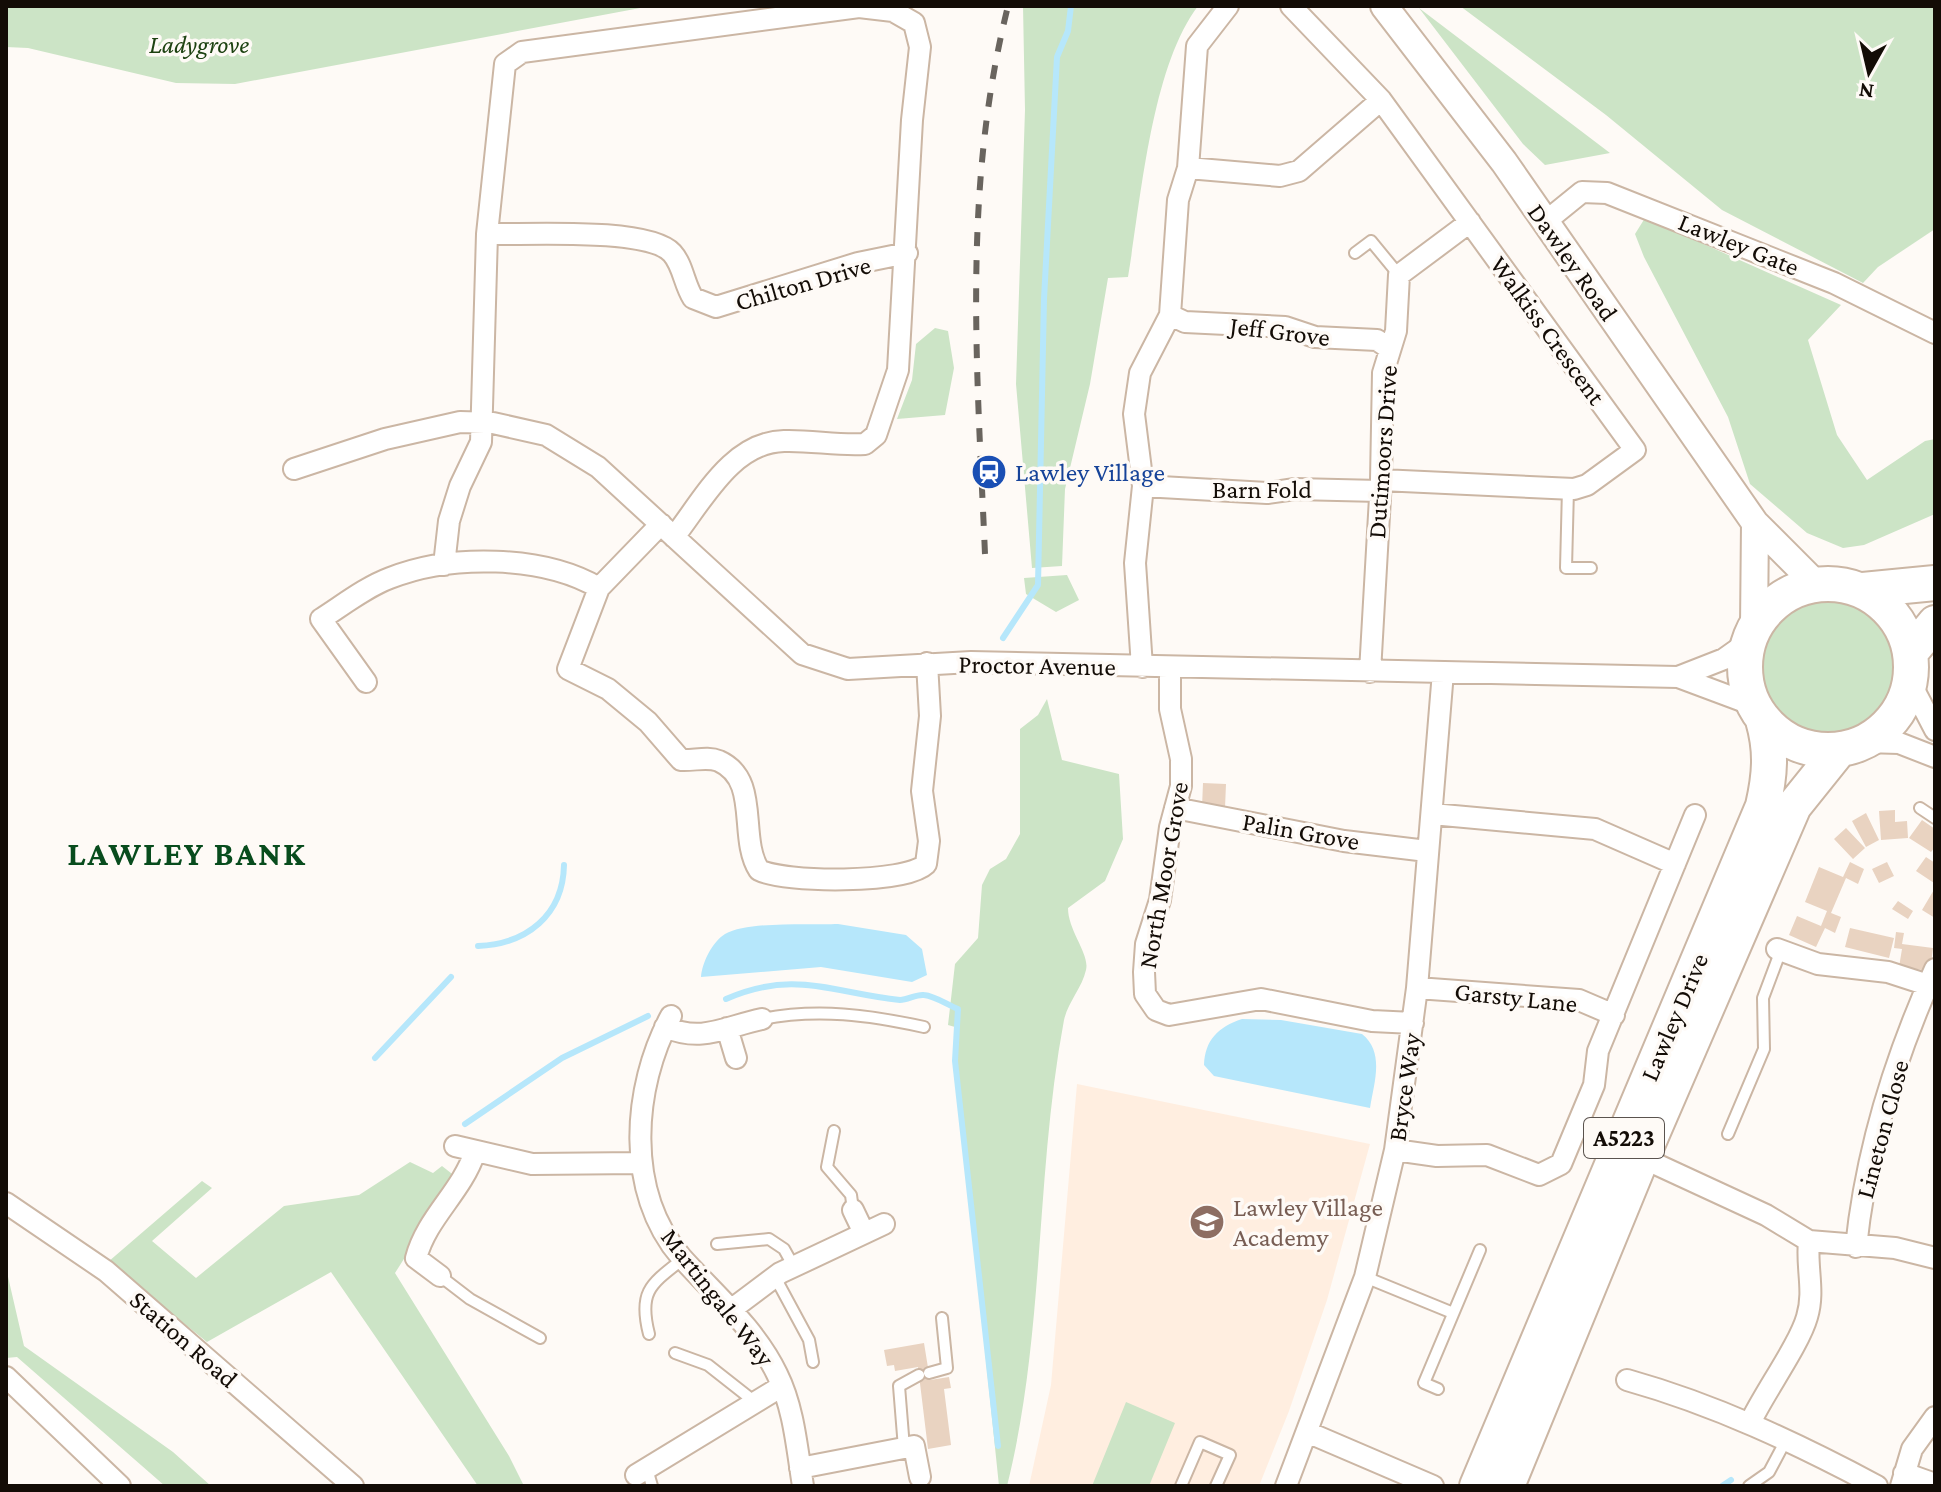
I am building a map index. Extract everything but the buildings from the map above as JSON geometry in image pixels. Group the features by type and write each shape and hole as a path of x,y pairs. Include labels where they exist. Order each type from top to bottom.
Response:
{"main road":[{"path":"1751,634 1770,606 1791,592 1816,584 1840,584 1863,590 1935,583"},
{"path":"1863,590 1895,616 1911,667"},
{"name":"A5223","path":"1852,746 1895,718 1911,667 1935,623"},
{"name":"A5223","path":"1751,634 1744,666 1758,712"},
{"path":"1758,712 1785,739 1811,749 1852,746"},
{"name":"Lawley Drive","path":"1507,1486 1763,806 1770,773 1769,743 1758,712"},
{"name":"Lawley Drive","path":"1477,1486 1794,806 1852,746"}],"street":[{"path":"1142,667 1135,563 1143,486 1134,414 1140,373 1170,315 1178,200 1188,168 1197,46 1228,6"},
{"name":"Walkiss Crescent","path":"1291,6 1381,100 1635,450 1587,485 1568,489 1381,486"},
{"name":"Dawley Road","path":"1384,6 1470,116 1755,523 1816,584"},
{"path":"444,565 449,521 460,486 481,442 487,234 500,88 505,64 511,58 522,52 761,18 880,8 906,17 918,32 907,253"},
{"path":"1188,168 1280,176 1299,171 1381,100"},
{"name":"Lawley Gate","path":"1545,222 1582,192 1607,193 1834,283 1935,333"},
{"path":"1399,275 1470,222"},
{"name":"Chilton Drive","path":"487,234 610,235 654,242 670,251 677,260 693,298 716,307 858,263 907,253 898,370 876,435 865,444 783,440 749,449 734,460 668,530 599,588"},
{"name":"Dutimoors Drive","path":"1370,672 1381,486 1383,373 1396,331 1399,275"},
{"name":"Jeff Grove","path":"1170,315 1185,322 1285,327 1315,337 1377,340 1390,349"},
{"name":"Proctor Avenue","path":"294,469 416,431 483,422 546,435 573,449 668,530 802,654 848,669 927,663 1678,677 1758,712"},
{"name":"Barn Fold","path":"1143,486 1267,493 1381,486"},
{"path":"1751,634 1755,523"},
{"path":"366,682 321,619 387,579 444,565 528,564 579,576 599,588 568,669 608,689 648,722 681,760 718,761 735,772 742,782 753,861 759,870 777,877 907,875 926,864 929,841 922,791 930,716 927,663"},
{"name":"Proctor Avenue","path":"1678,677 1724,659 1751,634"},
{"name":"North Moor Grove","path":"1170,667 1170,709 1181,759 1181,786 1160,900 1146,944 1145,994 1156,1010 1169,1015 1261,999 1372,1021 1413,1023"},
{"path":"1911,667 1935,730"},
{"name":"Bryce Way","path":"1286,1486 1365,1277 1395,1150 1417,988 1443,672"},
{"path":"1852,746 1899,743 1935,757"},
{"name":"Palin Grove","path":"1175,808 1344,841 1427,851"},
{"path":"1432,814 1595,829 1675,864"},
{"path":"1395,1150 1437,1156 1487,1155 1534,1174 1552,1171 1561,1164 1594,1085 1598,1051 1695,815"},
{"path":"1779,950 1818,964 1931,977"},
{"name":"Lineton Close","path":"1856,1247 1859,1217 1888,1087 1926,1021 1931,977"},
{"name":"Garsty Lane","path":"1417,988 1579,1000 1614,1015"},
{"path":"736,1058 727,1028 762,1019"},
{"name":"Martingale Way","path":"727,1028 687,1036 668,1021 646,1089 640,1163 663,1232 683,1259 732,1309 759,1343 782,1386 802,1477"},
{"path":"455,1146 532,1164 640,1163"},
{"path":"440,1276 416,1258 422,1236 467,1177 475,1152"},
{"path":"1630,1153 1766,1215 1809,1241 1895,1248 1935,1258"},
{"name":"Station Road","path":"6,1203 106,1271 353,1486"},
{"path":"853,1210 864,1233"},
{"path":"732,1309 775,1277 884,1224"},
{"path":"1750,1423 1807,1318 1812,1285 1807,1262 1809,1241"},
{"path":"6,1377 120,1486"},
{"path":"1627,1380 1696,1399 1787,1438 1877,1486"},
{"path":"645,1477 782,1386"},
{"path":"1935,1417 1912,1449 1903,1480 1935,1484"},
{"path":"1307,1432 1433,1486"},
{"path":"802,1477 914,1446 920,1482"}],"lane":[{"path":"1355,253 1371,241 1399,275"},
{"path":"1568,489 1566,568 1591,568"},
{"path":"1920,808 1935,818"},
{"path":"1728,1134 1764,1049 1763,998 1779,950"},
{"path":"762,1019 826,1012 877,1016 924,1027"},
{"path":"834,1131 827,1167 851,1195 853,1210"},
{"path":"717,1244 747,1238 769,1239 784,1249 794,1267"},
{"path":"1438,1389 1424,1383 1480,1250"},
{"path":"649,1334 643,1309 646,1294 655,1280 683,1259"},
{"path":"440,1276 470,1299 540,1338"},
{"path":"775,1277 809,1340 813,1362"},
{"path":"1365,1277 1453,1313"},
{"path":"904,1448 899,1386 924,1374 947,1368 942,1318"},
{"path":"675,1353 708,1365 755,1402"},
{"path":"1749,1486 1769,1472 1787,1438"},
{"path":"1181,1486 1200,1442 1230,1455 1216,1486"}],"shaded area":[{"name":"Lawley Village Academy","path":"1077,1084 1370,1144 1327,1300 1289,1411 1259,1486 1029,1486 1051,1385"}],"green space":[{"name":"Ladygrove","path":"6,6 651,6 235,84 176,83 28,48 6,47"},
{"path":"1023,6 1198,6 1182,32 1159,99 1143,174 1128,277 1108,278 1090,384 1065,489 1062,566 1032,568 1016,384 1025,110"},
{"path":"1460,6 1935,6 1935,229 1878,267 1863,283 1722,210 1606,115"},
{"path":"1419,8 1610,153 1545,165 1523,144"},
{"path":"1645,218 1841,305 1808,340 1837,435 1867,480 1925,441 1935,439 1935,514 1864,545 1843,548 1807,533 1750,484 1728,417 1644,257 1635,234"},
{"path":"935,328 948,331 954,368 945,415 897,419 912,380 916,344"},
{"path":"1067,575 1079,600 1056,612 1026,594 1024,578"},
{"path":"1828,599 1855,604 1877,619 1892,641 1897,668 1892,695 1877,717 1855,732 1828,737 1801,732 1779,717 1764,695 1759,668 1764,641 1779,619 1801,604"},
{"path":"1047,699 1062,760 1119,774 1123,839 1105,881 1068,908 1071,925 1085,957 1086,970 1064,1020 1048,1137 1028,1371 1007,1486 999,1486 955,1061 955,1027 948,1025 955,964 978,938 982,885 990,869 1006,859 1020,834 1020,729 1038,715"},
{"path":"410,1162 433,1173 442,1166 456,1177 395,1273 509,1456 524,1486 478,1486 331,1272 207,1342 108,1262 202,1181 212,1188 152,1241 196,1278 284,1206 359,1195"},
{"path":"6,1268 24,1346 173,1452 211,1486 165,1486 17,1357 6,1358"},
{"path":"1126,1402 1175,1423 1149,1486 1092,1486"}],"water":[{"path":"838,924 906,935 922,949 927,975 912,982 821,967 701,977 712,947 725,934 735,930 763,925"},
{"path":"1242,1019 1281,1020 1362,1034 1369,1041 1376,1059 1370,1108 1214,1076 1204,1065 1207,1048 1220,1030"}],"waterway":[{"path":"1003,638 1038,585 1044,299 1057,57 1068,31 1071,6"},
{"path":"478,946 512,940 539,924 557,898 564,865"},
{"path":"375,1058 451,977"},
{"path":"726,999 750,990 793,984 900,1000 924,995 958,1009 955,1061 998,1446"},
{"path":"465,1124 562,1058 648,1016"},
{"path":"1722,1486 1731,1480"}],"railway":[{"path":"985,554 977,347 978,211 993,74 1008,6"}],"place":[{"name":"Lawley Village","path":"989,472"},
{"name":"Lawley Village Academy","path":"1207,1222"}],"district":[{"name":"LAWLEY BANK","path":"187,853"}]}
